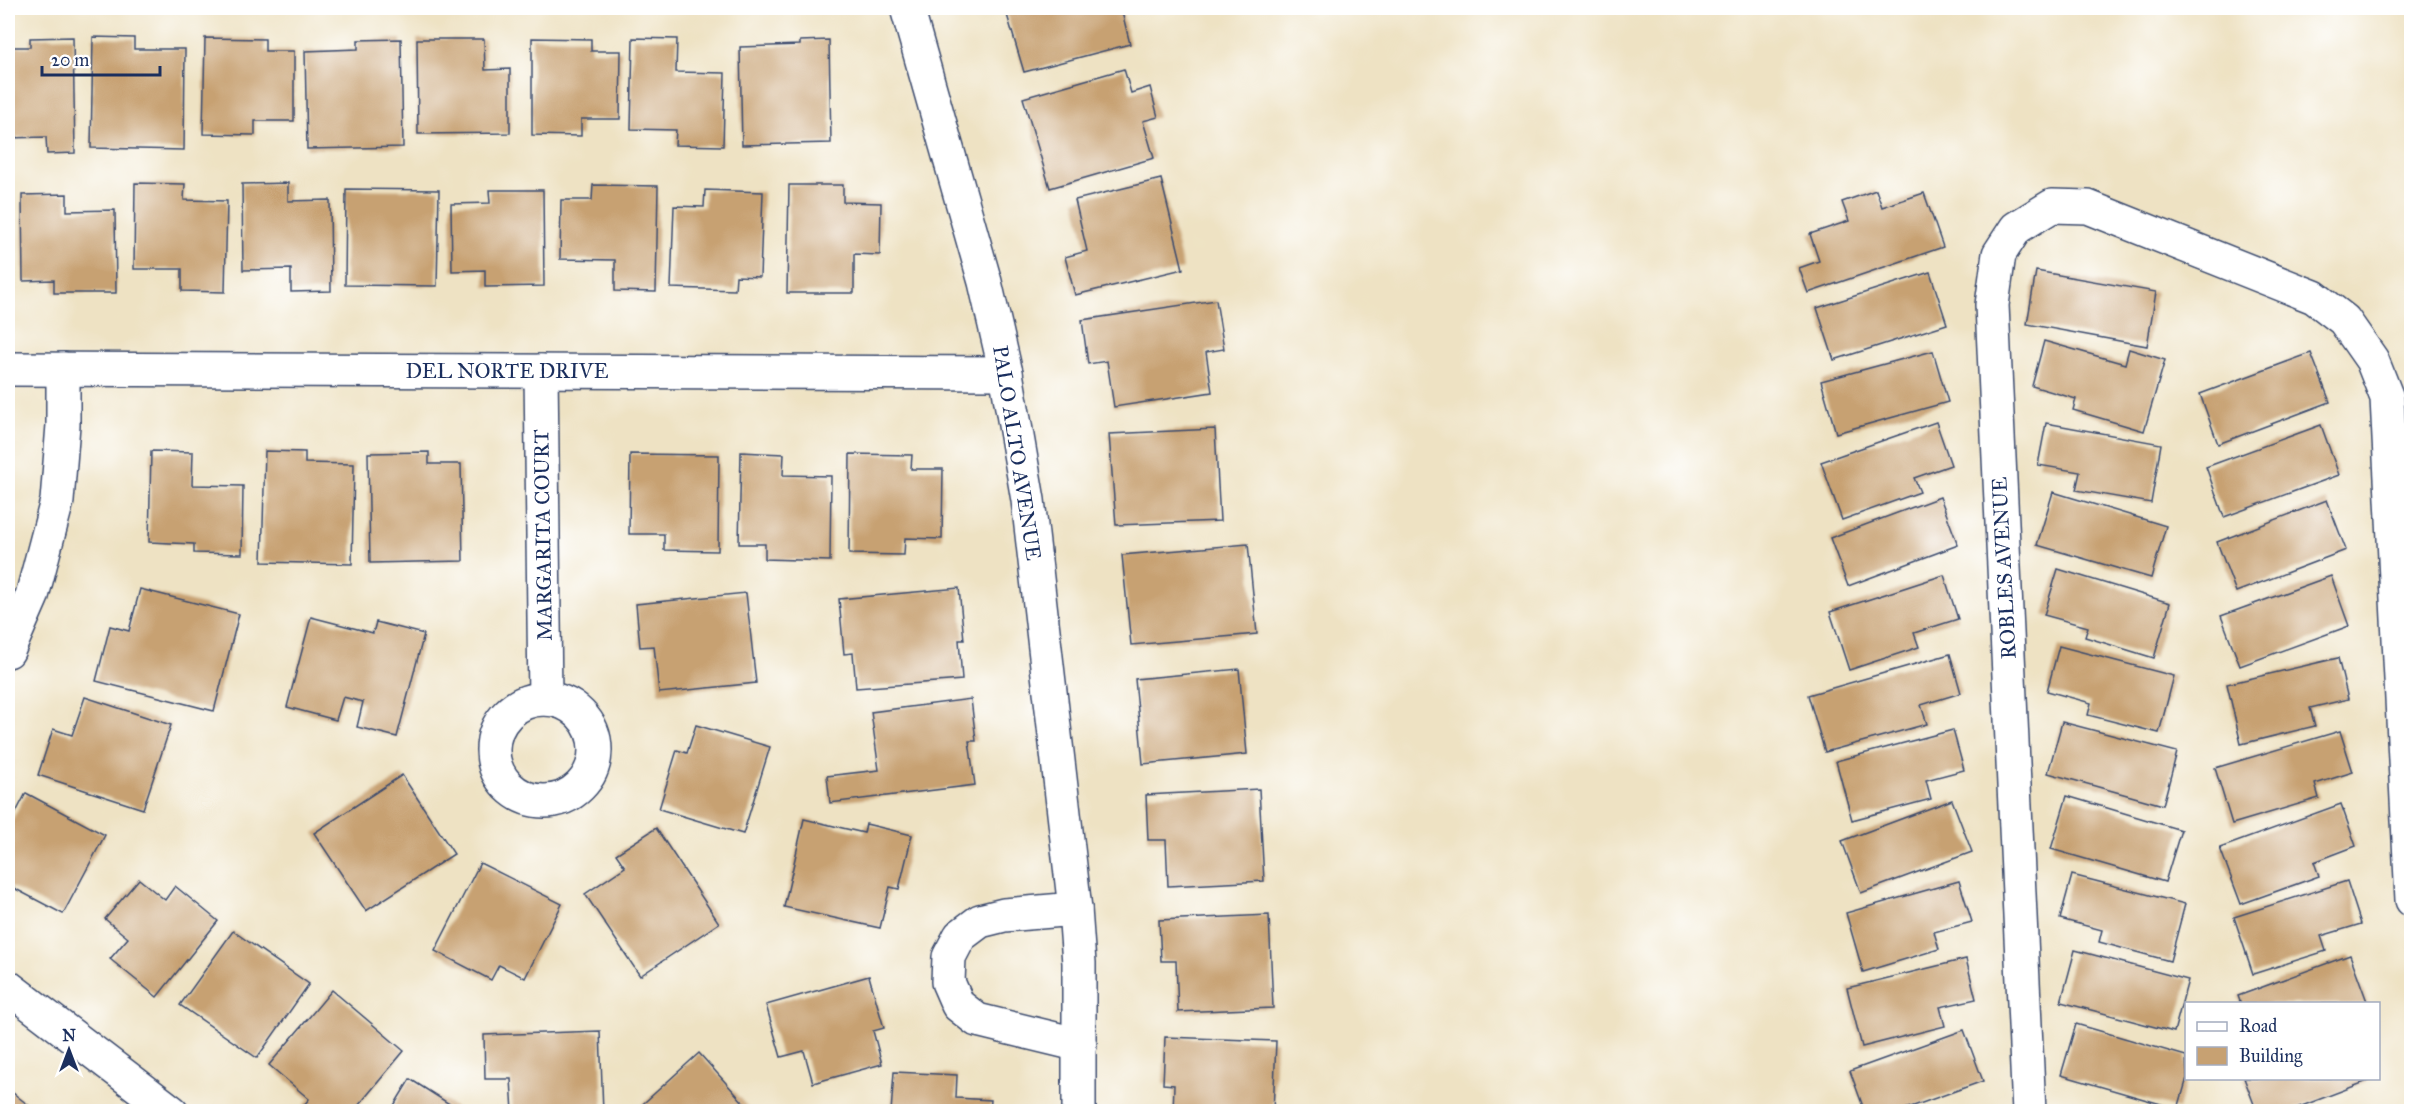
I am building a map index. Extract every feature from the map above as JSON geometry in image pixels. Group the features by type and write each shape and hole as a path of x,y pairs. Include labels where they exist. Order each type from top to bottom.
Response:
{"street":[{"name":"PALO ALTO AVENUE","path":"907,8 985,282 1006,373 1028,500 1075,909 1079,963 1079,1112"},
{"name":"ROBLES AVENUE","path":"2029,1112 1992,305 1999,254 2016,228 2052,206 2088,207 2314,297 2344,320 2372,360 2387,398 2412,900"},
{"name":"DEL NORTE DRIVE","path":"8,369 1006,373"},
{"path":"8,651 32,596 57,501 63,425 63,369"},
{"name":"MARGARITA COURT","path":"541,371 545,699"},
{"path":"1075,909 1004,915 980,921 960,936 949,957 948,982 958,1005 978,1020 1080,1045"},
{"path":"8,987 172,1112"}],"building":[{"path":"1005,8 1121,8 1130,44 1024,72"},
{"path":"73,37 75,153 47,154 46,137 8,138 8,47 30,47 30,38"},
{"path":"93,37 134,38 134,49 185,49 184,150 91,148"},
{"path":"205,38 265,39 265,51 294,51 294,121 255,121 255,135 203,134"},
{"path":"532,38 591,39 591,51 621,51 620,119 581,119 581,136 532,135"},
{"path":"633,38 677,39 676,72 725,73 723,146 675,145 676,130 631,129"},
{"path":"401,39 403,147 307,149 305,51 358,49 358,40"},
{"path":"417,39 484,39 485,70 510,69 510,133 418,134"},
{"path":"829,40 831,143 742,145 740,47 800,45 800,41"},
{"path":"1124,69 1131,93 1150,87 1158,117 1143,121 1154,158 1050,188 1023,98"},
{"path":"1161,179 1183,269 1075,295 1065,257 1087,251 1075,200"},
{"path":"135,183 185,184 184,200 227,201 225,292 182,291 182,269 134,269"},
{"path":"288,183 288,201 330,200 331,291 291,292 291,269 243,270 242,184"},
{"path":"593,185 658,186 656,292 615,291 615,260 560,259 561,200 592,200"},
{"path":"789,185 843,185 843,202 881,203 880,255 854,254 854,293 787,293"},
{"path":"346,189 439,190 437,286 345,285"},
{"path":"489,190 543,190 544,286 485,287 485,270 452,271 451,204 490,203"},
{"path":"705,190 763,192 760,277 736,276 735,290 671,288 674,206 704,207"},
{"path":"1876,190 1882,207 1924,193 1943,247 1808,293 1799,268 1819,261 1810,234 1849,221 1842,202"},
{"path":"67,194 67,211 115,210 116,293 54,293 54,280 23,281 22,195"},
{"path":"2036,271 2156,292 2147,346 2027,324"},
{"path":"1930,272 1947,324 1834,360 1817,308"},
{"path":"1216,300 1224,349 1206,352 1212,392 1114,407 1107,361 1088,364 1082,320"},
{"path":"2044,341 2125,364 2129,349 2165,360 2144,431 2073,410 2076,399 2032,386"},
{"path":"1933,351 1948,402 1836,433 1821,381"},
{"path":"2311,353 2330,402 2218,444 2200,394"},
{"path":"1936,422 1951,465 1914,478 1920,492 1842,520 1821,462"},
{"path":"2046,423 2161,444 2151,503 2076,490 2080,472 2038,465"},
{"path":"2321,425 2339,475 2224,517 2206,467"},
{"path":"1215,429 1220,521 1116,525 1109,434"},
{"path":"151,451 193,452 192,485 243,486 242,554 194,553 194,544 149,542"},
{"path":"265,451 305,452 305,463 354,464 352,564 262,562"},
{"path":"429,452 429,464 461,464 463,561 370,563 368,453"},
{"path":"741,452 784,454 783,475 831,476 830,561 765,559 765,544 739,544"},
{"path":"630,454 719,455 718,551 664,550 664,534 629,534"},
{"path":"850,454 912,455 911,469 943,469 942,539 905,538 904,555 849,554"},
{"path":"2053,492 2166,526 2151,578 2037,545"},
{"path":"1940,497 1958,545 1848,586 1830,538"},
{"path":"2327,500 2346,550 2236,592 2217,542"},
{"path":"1248,544 1257,634 1131,645 1122,555"},
{"path":"2058,569 2170,603 2154,658 2085,637 2088,627 2044,615"},
{"path":"1944,575 1958,619 1914,633 1919,647 1849,670 1830,612"},
{"path":"2331,576 2349,626 2240,666 2221,616"},
{"path":"959,588 964,640 959,640 962,680 856,688 853,653 844,654 839,599"},
{"path":"140,589 239,614 214,711 96,681 110,626 129,631"},
{"path":"746,593 756,683 659,693 654,646 640,647 636,604"},
{"path":"311,617 373,633 376,622 424,634 397,737 357,727 363,702 343,697 336,720 287,707"},
{"path":"2059,646 2174,676 2159,733 2088,715 2091,703 2047,691"},
{"path":"1950,654 1961,693 1921,705 1927,724 1825,752 1808,695"},
{"path":"2338,658 2348,699 2310,708 2315,726 2241,744 2227,684"},
{"path":"1239,669 1247,754 1143,764 1135,679"},
{"path":"85,697 171,725 143,809 38,775 53,729 72,735"},
{"path":"971,699 976,741 969,741 975,785 830,803 827,776 879,770 871,712"},
{"path":"2062,722 2177,752 2163,805 2048,773"},
{"path":"696,725 770,747 743,834 659,809 677,750 687,753"},
{"path":"1953,730 1964,770 1926,780 1931,799 1852,820 1836,761"},
{"path":"2340,731 2353,772 2315,784 2319,798 2232,824 2215,768"},
{"path":"402,775 454,854 366,911 314,833"},
{"path":"1259,789 1264,881 1168,886 1166,840 1148,840 1146,795"},
{"path":"26,793 105,835 63,914 8,885 8,828"},
{"path":"2067,796 2181,830 2165,882 2051,849"},
{"path":"1952,800 1972,852 1861,893 1842,841"},
{"path":"2341,804 2356,846 2314,862 2319,876 2241,904 2220,848"},
{"path":"804,819 864,833 866,824 912,835 899,889 890,887 880,928 784,907"},
{"path":"656,828 719,923 640,976 585,894 625,867 616,854"},
{"path":"480,863 562,904 525,978 499,965 491,980 435,951"},
{"path":"2072,875 2185,904 2170,961 2099,942 2102,930 2060,919"},
{"path":"139,879 165,900 175,886 218,921 157,997 110,959 128,938 105,919"},
{"path":"1959,881 1972,922 1934,932 1939,949 1863,972 1846,913"},
{"path":"2347,881 2361,924 2321,936 2326,951 2253,974 2234,917"},
{"path":"1269,915 1273,1008 1178,1012 1176,961 1161,961 1159,920"},
{"path":"233,931 309,984 257,1058 180,1005"},
{"path":"2075,950 2188,980 2174,1032 2061,1002"},
{"path":"2350,955 2367,1002 2240,1002 2238,996"},
{"path":"1966,959 1976,999 1940,1007 1945,1026 1862,1047 1847,988"},
{"path":"869,976 884,1028 873,1031 882,1064 813,1083 804,1051 781,1057 766,1005"},
{"path":"332,990 404,1051 353,1112 312,1112 304,1105 309,1099 269,1065"},
{"path":"2076,1024 2185,1056 2186,1080 2178,1109 2061,1075"},
{"path":"1964,1030 1983,1081 1897,1112 1865,1112 1850,1071"},
{"path":"600,1031 603,1112 513,1112 511,1079 485,1079 484,1035"},
{"path":"1165,1037 1276,1041 1273,1112 1173,1112 1174,1085 1163,1084"},
{"path":"699,1053 752,1112 634,1112"},
{"path":"894,1072 957,1075 956,1098 991,1100 990,1112 891,1112"},
{"path":"410,1079 462,1112 390,1112"},
{"path":"2245,1080 2370,1080 2286,1112 2257,1112"},
{"path":"8,1089 37,1112 8,1112"},
{"path":"2077,1106 2102,1110 2102,1112 2076,1112"}]}
